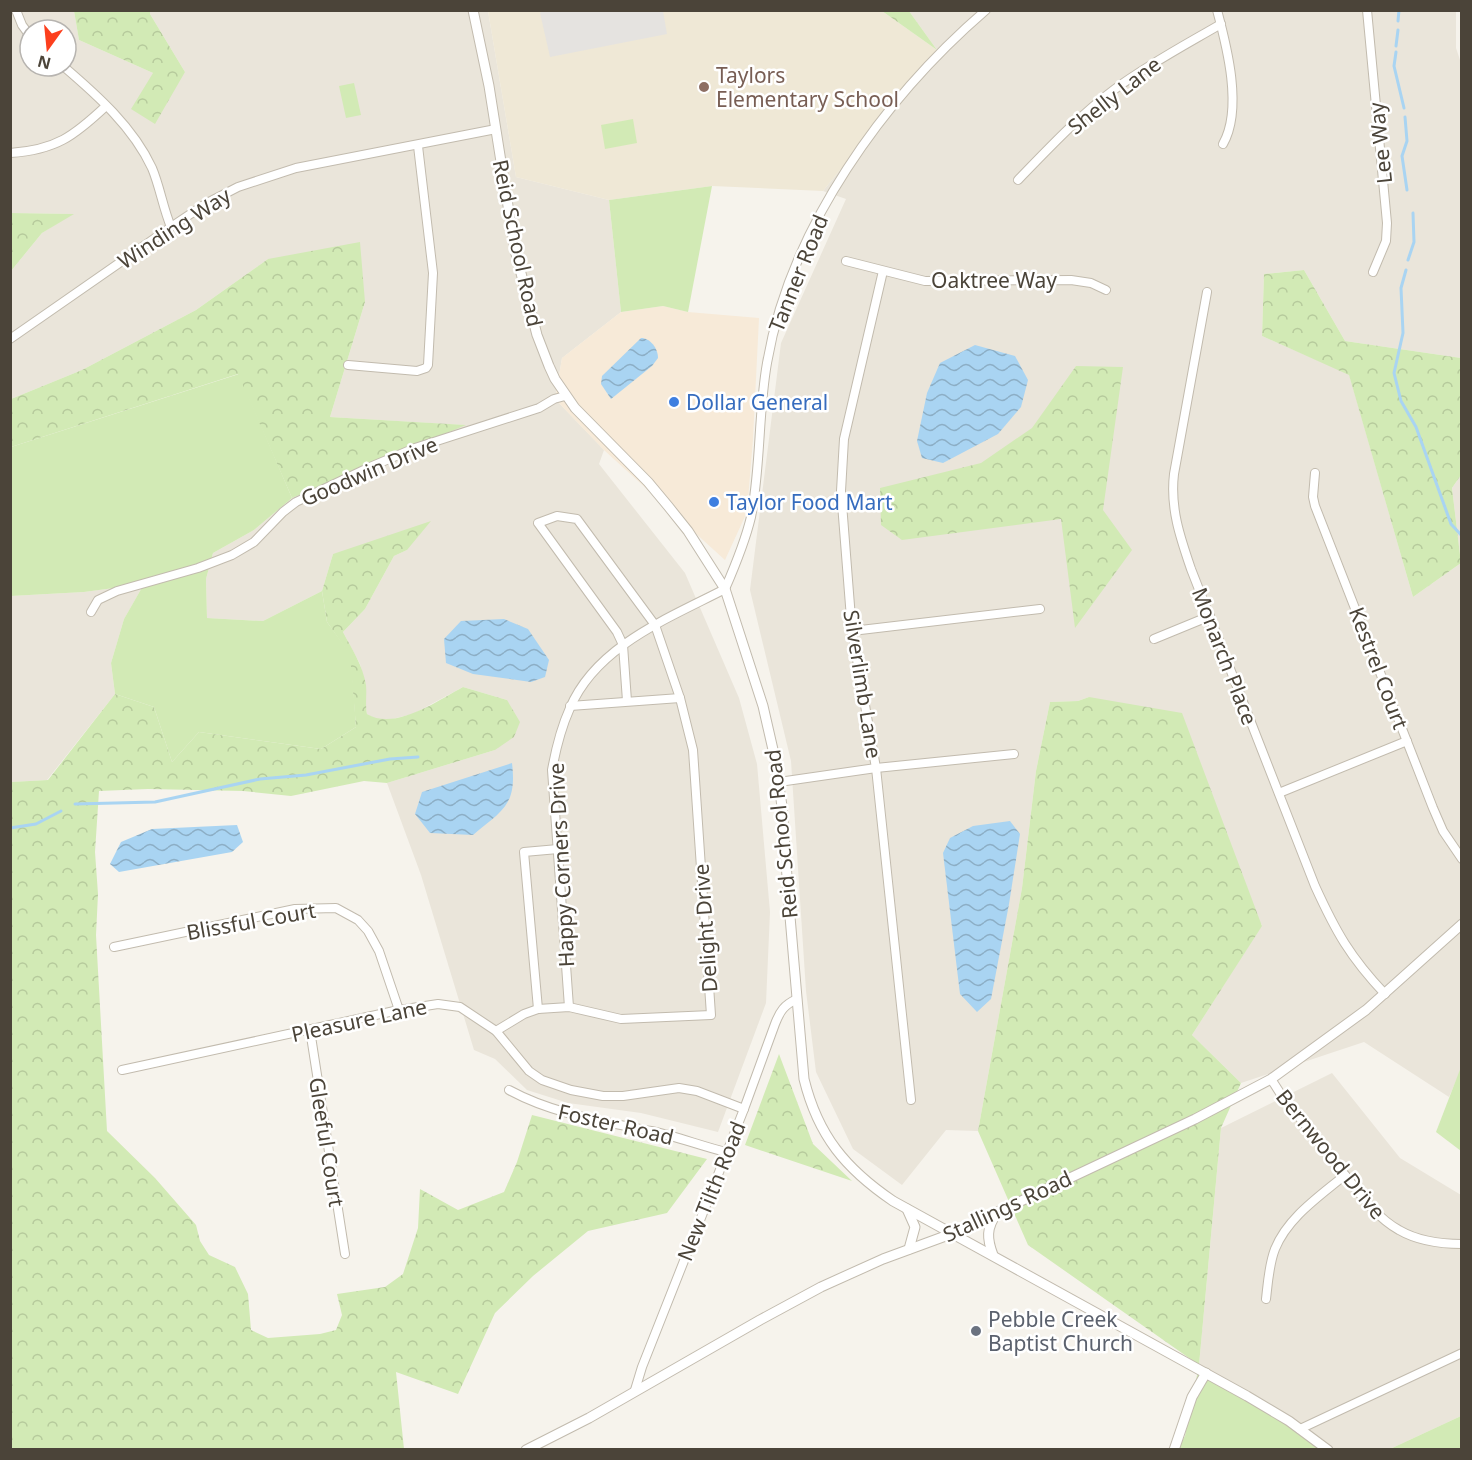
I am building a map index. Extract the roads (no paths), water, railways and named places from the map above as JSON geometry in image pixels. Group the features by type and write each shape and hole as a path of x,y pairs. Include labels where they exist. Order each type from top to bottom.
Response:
{"street":[{"name":"Reid School Road","path":"473,10 489,86 515,250 530,312 549,366 575,408 648,482 688,531 725,590 765,714 779,782 804,1079 819,1124 836,1151 858,1175 893,1201 1247,1396 1328,1449"},
{"name":"Tanner Road","path":"725,590 740,553 751,516 761,407 774,331 788,286 811,232 841,179 877,125 922,73 986,10"},
{"path":"1217,10 1228,56 1233,108 1229,134 1223,144"},
{"name":"Lee Way","path":"1366,10 1387,223 1384,247 1373,272"},
{"name":"Shelly Lane","path":"1018,180 1065,133 1114,90 1159,59 1221,24"},
{"path":"76,78 106,106 130,133 146,157 157,181 171,226"},
{"path":"10,153 45,148 65,140 79,131 106,106"},
{"name":"Winding Way","path":"10,339 171,226 221,195 264,177 296,168 496,129"},
{"path":"348,365 417,371 426,368 428,364 433,273 417,146"},
{"name":"Oaktree Way","path":"846,261 925,281 1071,280 1090,283 1106,290"},
{"name":"Silverlimb Lane","path":"883,271 844,439 841,491 852,631 876,768 911,1100"},
{"name":"Monarch Place","path":"1207,292 1174,474 1174,515 1180,538 1315,886 1334,928 1363,970 1385,994"},
{"name":"Goodwin Drive","path":"91,612 98,600 117,591 198,568 232,555 254,542 296,502 370,467 415,448 539,408 554,399 566,396"},
{"name":"Kestrel Court","path":"1315,473 1313,497 1315,506 1443,831 1461,859"},
{"name":"Delight Drive","path":"496,1031 524,1014 538,1009 569,1007 621,1018 711,1015 693,750 680,698 655,626 577,519 557,516 538,523 617,632 623,645"},
{"name":"Happy Corners Drive","path":"569,1007 552,770 559,735 570,706 588,677 623,645 725,590"},
{"path":"852,631 1040,609"},
{"path":"1154,639 1210,616"},
{"path":"623,645 627,701"},
{"path":"570,706 680,698"},
{"path":"1279,792 1407,741"},
{"path":"779,782 876,768 1014,754"},
{"path":"538,1009 525,852 558,849"},
{"name":"Blissful Court","path":"114,947 295,909 336,908 358,920 368,931 379,951 399,1010"},
{"name":"Stallings Road","path":"526,1449 589,1418 821,1287 909,1249 951,1234 1195,1119 1271,1079 1337,1033 1385,994 1461,924"},
{"name":"New Tilth Road","path":"635,1390 781,1010 797,999"},
{"name":"Pleasure Lane","path":"122,1070 399,1010 438,1004 460,1007 496,1031 529,1071 542,1080 571,1090 603,1096 623,1096 679,1088 697,1091 744,1109"},
{"name":"Gleeful Court","path":"310,1030 345,1254"},
{"name":"Bernwood Drive","path":"1271,1079 1383,1219 1398,1230 1427,1241 1461,1244"},
{"name":"Foster Road","path":"509,1090 544,1107 588,1119 652,1131 726,1152"},
{"path":"1266,1299 1270,1268 1280,1237 1301,1212 1345,1174"},
{"path":"907,1209 915,1227 909,1249"},
{"path":"993,1255 987,1235 998,1211"},
{"path":"1300,1429 1461,1353"},
{"path":"1174,1449 1192,1397 1206,1373"}],"water":[{"path":"641,338 653,344 658,358 652,366 611,399 601,384 602,376"},
{"path":"975,345 1015,356 1028,380 1021,407 998,434 943,463 922,458 917,441 927,393 940,363"},
{"path":"504,619 528,629 549,660 545,677 531,682 473,674 446,663 444,639 461,621"},
{"path":"512,763 510,798 500,812 473,835 430,833 415,814 422,792"},
{"path":"1010,821 1020,834 1009,904 991,999 977,1012 960,994 943,853 950,838 973,826"},
{"path":"237,825 243,842 232,852 119,872 110,864 121,842 152,829"}],"waterway":[{"path":"1398,21 1399,10"},
{"path":"1396,46 1398,30"},
{"path":"1396,52 1394,66 1404,108"},
{"path":"1405,117 1407,141 1402,156 1407,190"},
{"path":"1408,260 1414,242 1413,213"},
{"path":"1406,270 1401,288 1403,333 1394,373 1401,401 1416,427 1451,524 1462,536"},
{"path":"75,804 155,802 260,779 306,775 390,759 418,757"},
{"path":"10,828 36,824 61,811"}],"place":[{"name":"Taylors Elementary School","path":"704,87"},
{"name":"Dollar General","path":"674,402"},
{"name":"Taylor Food Mart","path":"714,502"},
{"name":"Pebble Creek Baptist Church","path":"976,1331"}]}
